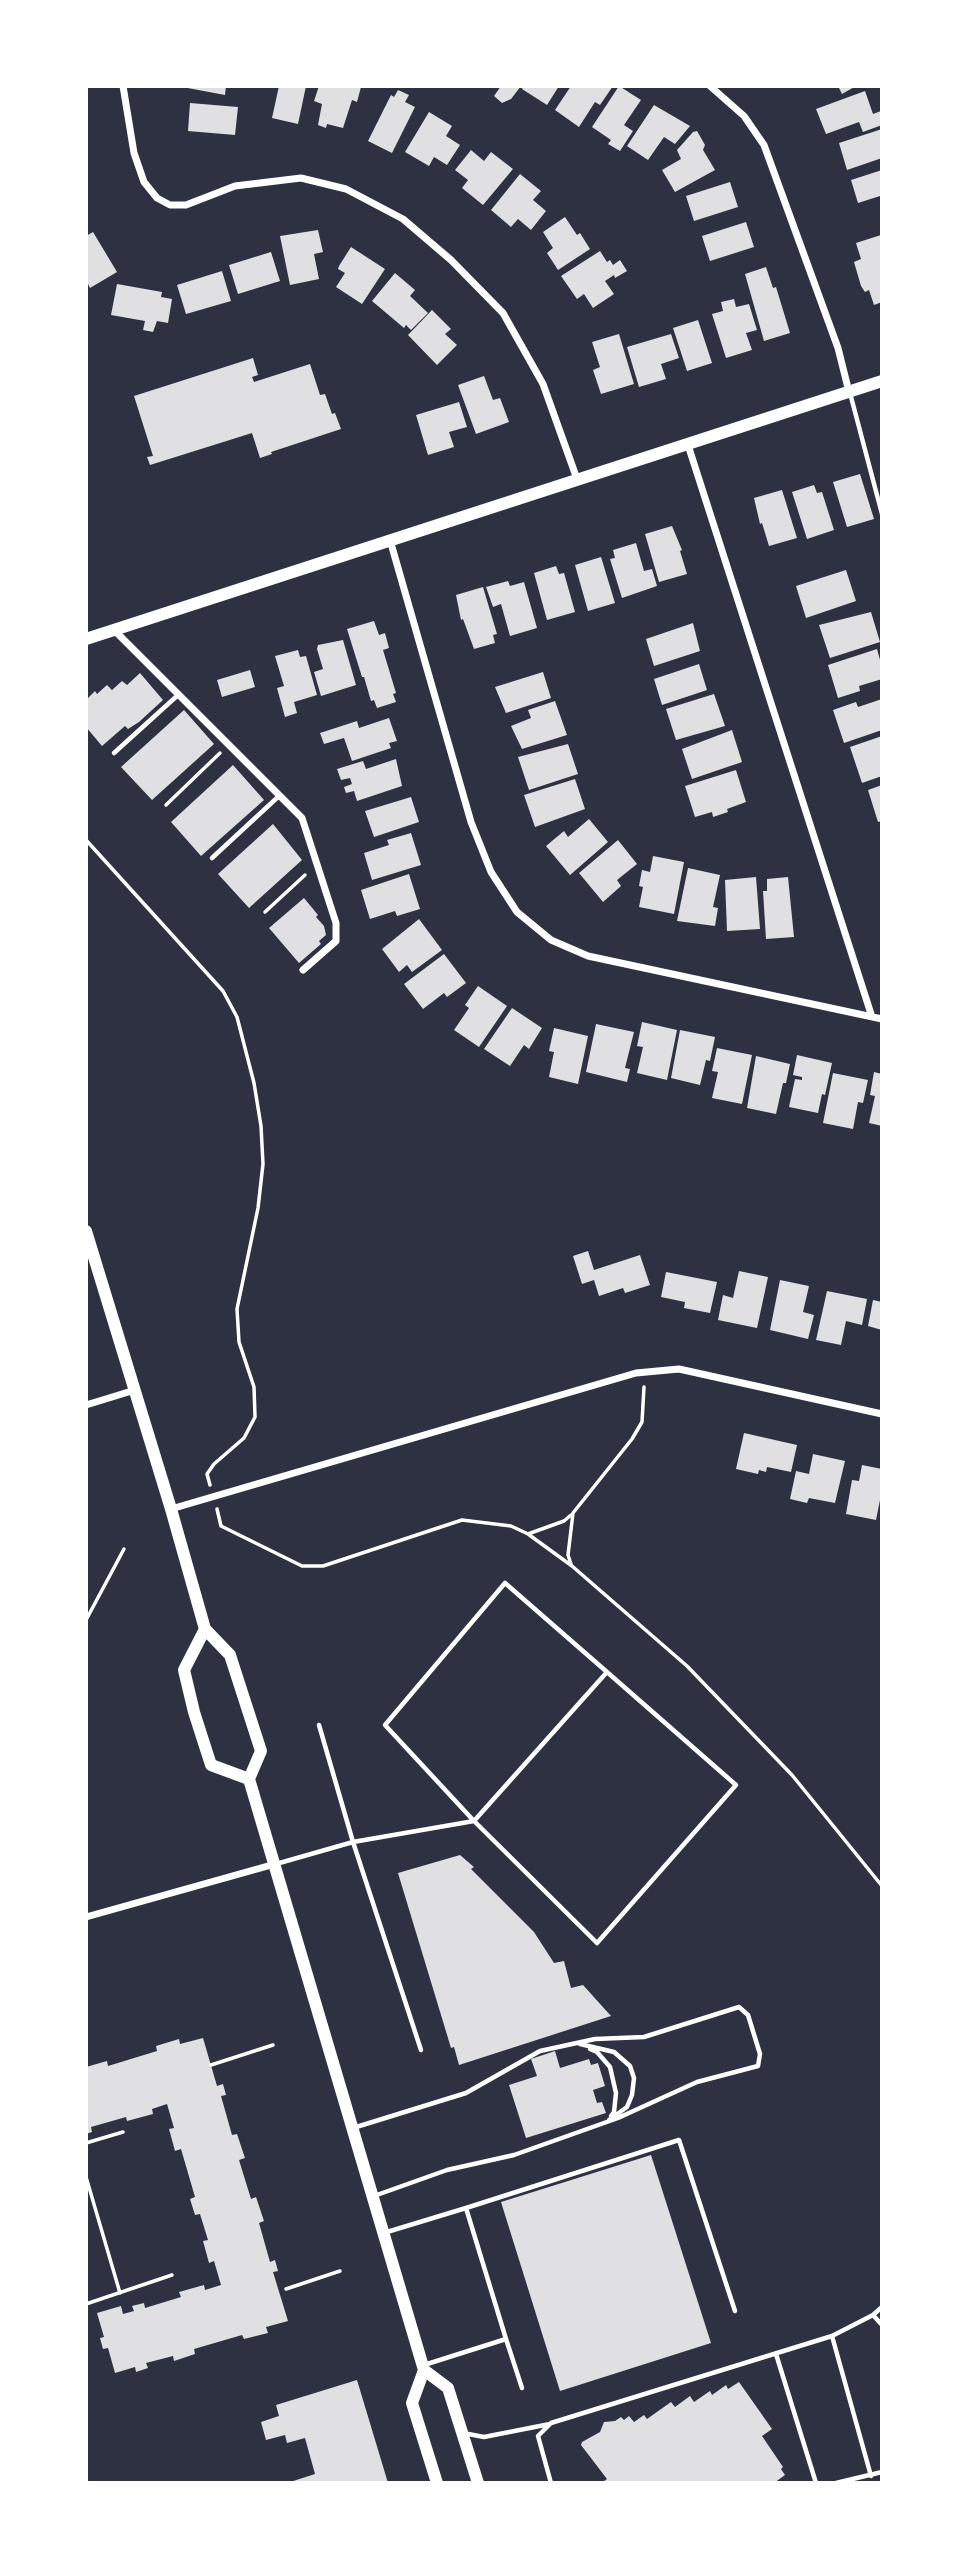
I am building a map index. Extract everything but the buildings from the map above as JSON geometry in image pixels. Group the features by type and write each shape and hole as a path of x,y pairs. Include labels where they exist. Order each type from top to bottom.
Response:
{"main road":[{"path":"86,639 882,380"},
{"path":"86,1231 205,1629 230,1655 261,1751 249,1779 424,2367 448,2388 478,2483"},
{"path":"205,1629 184,1670 194,1712 211,1765 249,1779"},
{"path":"424,2367 412,2403 437,2483"}],"street":[{"path":"123,86 134,153 144,182 157,198 170,205 186,205 235,186 301,178 345,189 403,219 503,313 543,384 577,479"},
{"path":"710,86 744,116 764,145 838,348 849,392"},
{"path":"688,444 872,1017"},
{"path":"390,540 471,821 491,872 517,912 551,940 588,956 882,1019"},
{"path":"114,630 302,818 336,923 336,941 303,970"},
{"path":"171,1509 645,1372 679,1369 882,1414"},
{"path":"86,1405 135,1390"},
{"path":"86,1917 275,1864"}],"lane":[{"path":"849,392 882,514"},
{"path":"114,752 179,695"},
{"path":"212,858 279,796"},
{"path":"505,1583 736,1785 597,1943 474,1822 385,1725 505,1583"},
{"path":"275,1864 354,1842 474,1822 607,1672"},
{"path":"319,1726 421,2050"},
{"path":"353,2128 466,2093 541,2051 595,2039 644,2037 739,2007 748,2015 760,2054 758,2066 697,2082 606,2122 514,2155 447,2170 373,2196"},
{"path":"578,2043 597,2052 610,2067 616,2093 614,2112 606,2122"},
{"path":"578,2043 614,2052 631,2066 634,2078 627,2107 606,2122"},
{"path":"384,2233 679,2140 734,2311"},
{"path":"466,2208 522,2388"},
{"path":"461,2432 484,2437 551,2423 832,2336 873,2315 882,2307"},
{"path":"873,2315 882,2325"},
{"path":"832,2336 871,2476"},
{"path":"424,2367 506,2339"},
{"path":"776,2354 816,2483"},
{"path":"551,2423 538,2436 551,2483"},
{"path":"836,2483 882,2472"}],"path":[{"path":"166,805 228,744"},
{"path":"86,840 223,991 237,1017 254,1083 261,1126 263,1164 258,1208 237,1309 239,1342 254,1387 255,1417 244,1438 206,1474 221,1525"},
{"path":"265,912 317,864"},
{"path":"528,1534 564,1521 573,1513 632,1439 642,1422 645,1372"},
{"path":"572,1566 568,1555 573,1513"},
{"path":"86,1620 124,1549"},
{"path":"211,2065 273,2045"},
{"path":"86,2143 123,2132"},
{"path":"86,2177 120,2292"},
{"path":"286,2289 340,2272"},
{"path":"86,2304 172,2275"}]}
